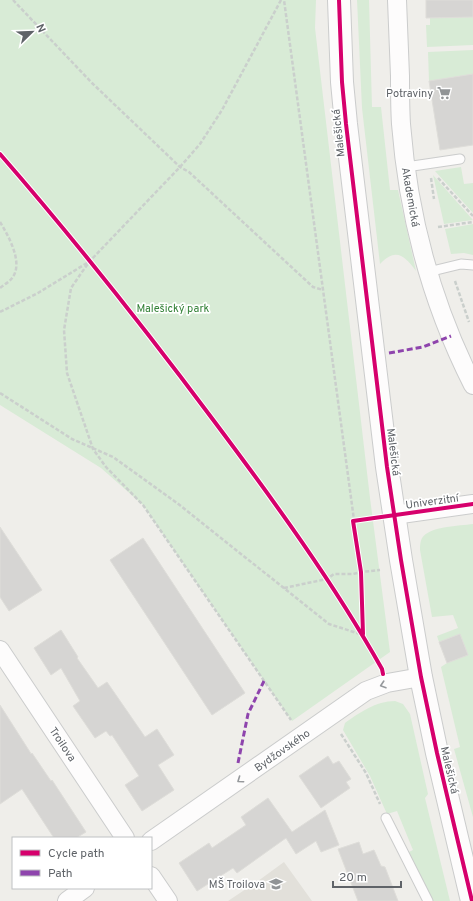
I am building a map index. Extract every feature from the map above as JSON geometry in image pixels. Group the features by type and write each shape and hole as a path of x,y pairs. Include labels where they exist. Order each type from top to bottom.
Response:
{"street":[{"name":"Malešická","path":"339,0 342,82 346,124 386,468 421,677 437,754 472,901"},
{"name":"Akademická","path":"396,0 401,123 413,214 428,272 461,362 473,385"},
{"name":"Univerzitní","path":"394,515 473,504"},
{"name":"Troilova","path":"0,650 124,837"},
{"name":"Bydžovského","path":"152,840 366,692 387,683 421,677"},
{"path":"152,877 168,901"},
{"path":"67,901 84,889"}],"lane":[{"path":"406,167 428,165 460,159"},
{"path":"428,272 461,264 473,265"},
{"path":"386,818 428,901"}],"path":[{"path":"12,0 92,83 180,167 189,172 313,287 323,290"},
{"path":"281,0 222,110 200,144 89,262 71,288 64,330 67,373 93,449 106,467 143,505 302,736"},
{"path":"284,0 361,572 363,635"},
{"path":"0,154 58,220 89,262 180,375 265,489 327,579 363,635 382,669"},
{"path":"428,165 435,204"},
{"path":"428,165 473,216"},
{"path":"437,219 438,227 473,222"},
{"path":"0,222 11,244 16,264 14,275 0,288"},
{"path":"0,312 38,294 89,262"},
{"path":"0,393 72,439 114,457 182,507 329,624 363,635"},
{"path":"284,588 327,579 334,574 354,574 382,570"},
{"path":"330,717 366,773 386,818"}],"shaded area":[{"name":"MŠ Troilova","path":"284,862 312,901 228,901 258,881"}],"green space":[{"name":"Malešický park","path":"0,0 316,0 315,28 370,498 390,652 292,721 143,505 101,468 0,405"},
{"path":"357,0 369,0 372,107 381,107 390,190 398,190 416,271 408,261 396,255 391,256 380,264 362,108"},
{"path":"473,17 473,45 427,47 426,25 430,25 430,18"},
{"path":"473,50 473,74 429,81 428,52"},
{"path":"461,167 464,184 473,183 473,213 435,171"},
{"path":"433,175 473,220 444,224"},
{"path":"473,224 473,255 464,253 451,254 445,229"},
{"path":"473,524 473,817 454,749 460,747 441,667 447,663 468,655 460,634 439,642 437,636 458,628 453,615 432,617 420,550 420,542 426,534 431,531 445,527"},
{"path":"395,701 403,704 410,714 428,794 425,798 450,901 432,901 407,853 413,850 397,811 387,814 370,776 343,730 345,723 362,712 381,703"}],"building":[{"path":"426,0 473,0 473,17 426,18"},
{"path":"473,74 473,145 440,150 429,81"},
{"path":"0,527 42,590 9,611 0,597"},
{"path":"143,538 245,693 212,715 110,560"},
{"path":"61,630 78,657 77,658 98,688 107,682 145,737 157,729 174,755 158,765 174,790 142,811 125,785 139,776 112,735 110,736 106,731 95,738 73,706 80,701 61,668 51,675 34,648"},
{"path":"460,634 468,655 447,663 439,642"},
{"path":"0,705 31,754 32,753 51,781 52,780 86,832 78,837 53,837 22,789 0,804"},
{"path":"328,756 333,764 339,761 351,779 346,782 350,788 321,808 299,776"},
{"path":"268,798 292,832 325,810 339,845 321,852 316,841 296,854 286,838 237,873 233,868 197,891 179,863 209,843 212,848 246,825 241,817"},
{"path":"359,842 363,854 374,850 381,866 385,867 398,901 358,901 338,849"}],"marked path":[{"path":"389,353 423,347 451,336"},
{"path":"238,763 248,714 264,681"}],"cycle path":[{"path":"339,0 342,82 346,124 387,467 421,677 437,753 472,901"},
{"path":"0,154 56,219 110,286 281,512 344,605 382,669 383,674"},
{"path":"363,634 361,572 353,521 473,504"}],"place":[{"name":"Potraviny","path":"444,93"},
{"name":"MŠ Troilova","path":"276,884"}]}
